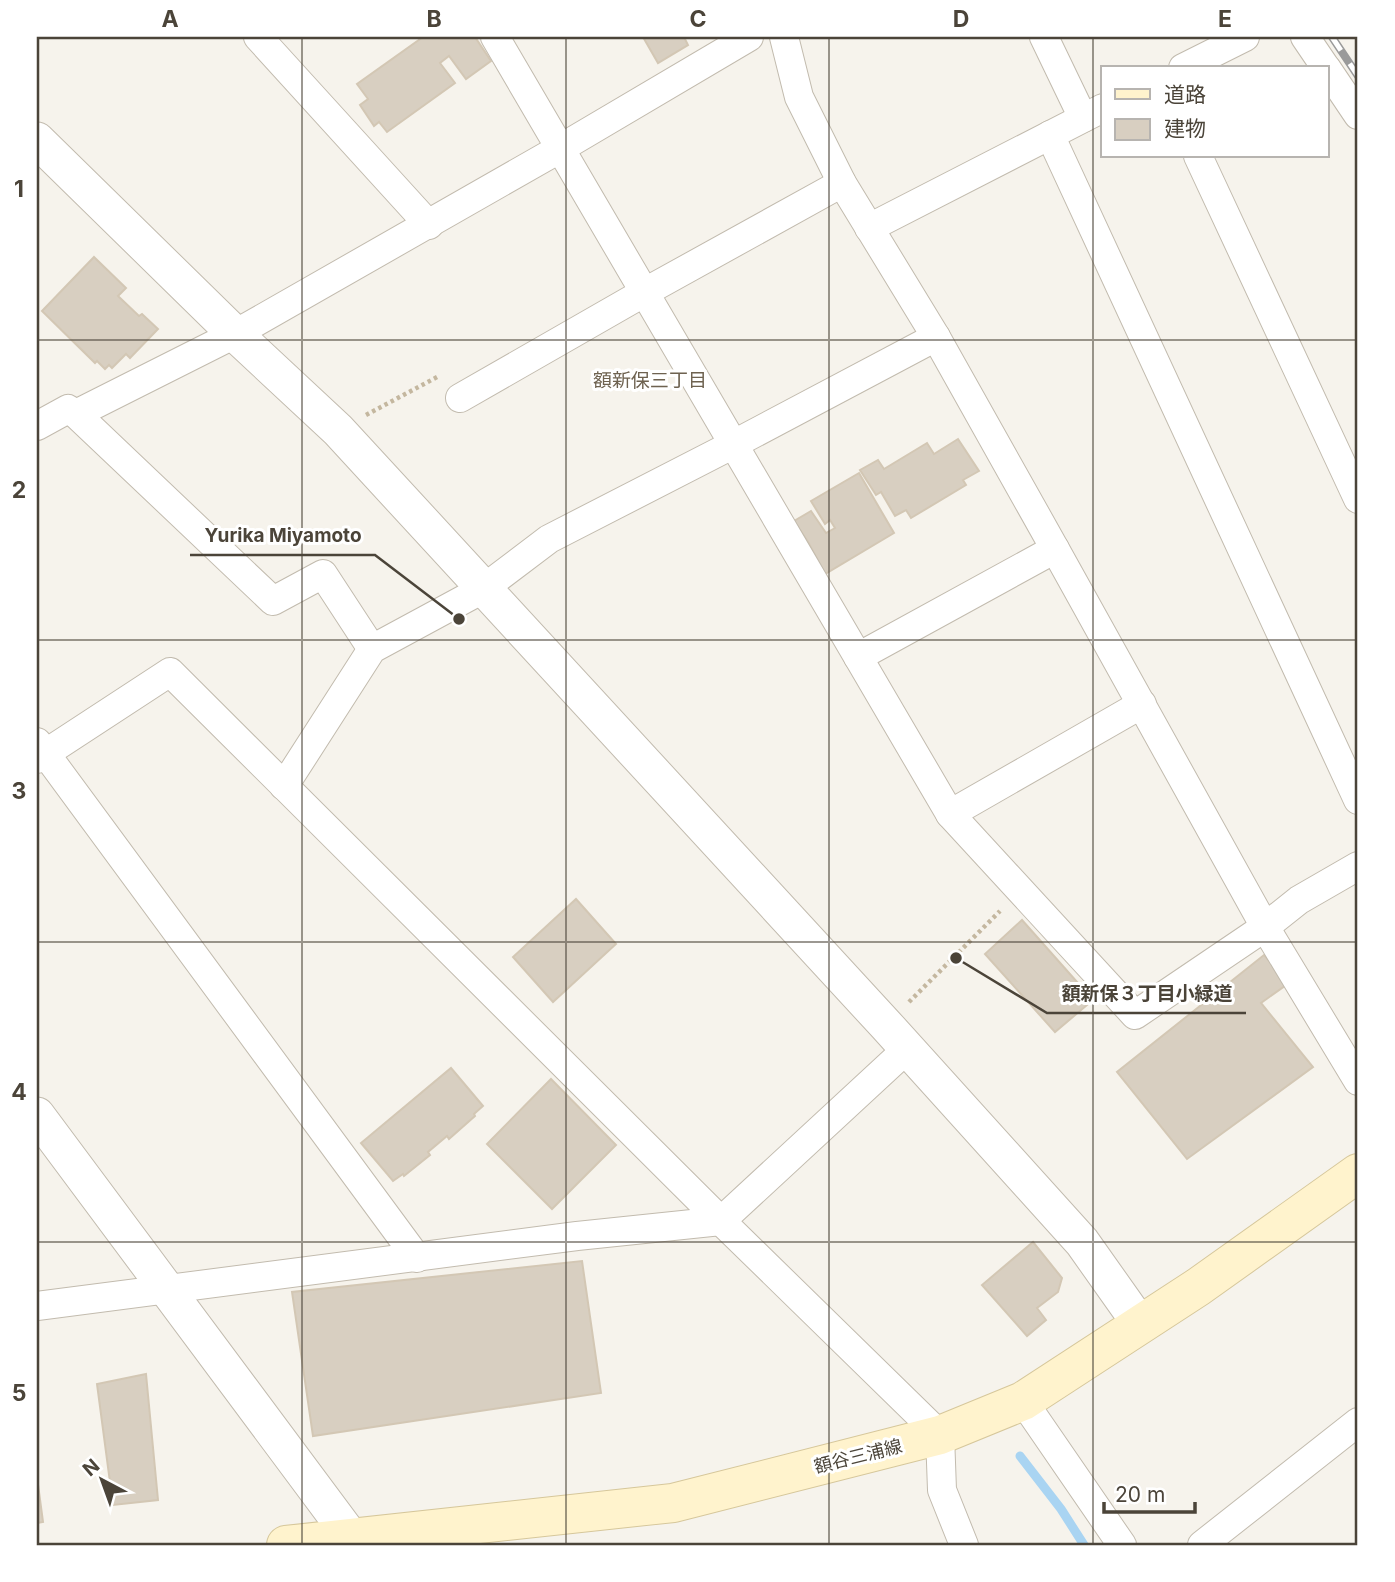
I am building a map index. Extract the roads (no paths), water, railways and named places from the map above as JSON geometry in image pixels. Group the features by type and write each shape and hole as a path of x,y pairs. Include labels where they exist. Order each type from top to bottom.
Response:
{"main road":[{"name":"額谷三浦線","path":"286,1545 355,1542 673,1503 947,1432 1014,1404 1198,1287 1358,1173"}],"street":[{"path":"258,37 429,225"},
{"path":"495,37 950,814 1135,1015 1265,928 1300,900 1358,866"},
{"path":"76,414 234,334 429,225 750,37"},
{"path":"784,37 799,97 842,183 936,337 1265,928 1358,1081"},
{"path":"869,228 1093,113 1044,37"},
{"path":"1187,66 1245,37"},
{"path":"1305,37 1324,66"},
{"path":"1328,72 1358,115"},
{"path":"1050,135 1358,800"},
{"path":"37,140 234,334 338,430 1082,1242 1140,1324"},
{"path":"1199,158 1358,499"},
{"path":"460,398 842,183"},
{"path":"284,786 372,649 482,589 548,538 936,337"},
{"path":"37,426 68,410 76,414 273,601 323,574 372,649"},
{"path":"858,657 1055,549"},
{"path":"416,1258 40,751 170,673 721,1221 947,1432 942,1490 964,1545"},
{"path":"950,814 1142,704"},
{"path":"37,1306 577,1236 721,1221 896,1037"},
{"path":"37,1115 355,1542"},
{"path":"1014,1404 1122,1545"},
{"path":"1202,1545 1358,1423"}],"waterway":[{"path":"1020,1456 1061,1509 1084,1545"}],"railway":[{"path":"1332,37 1358,76"}],"place":[{"name":"Yurika Miyamoto","path":"459,619"},
{"name":"額新保３丁目小緑道","path":"956,958"}],"district":[{"name":"額新保三丁目","path":"650,380"}]}
